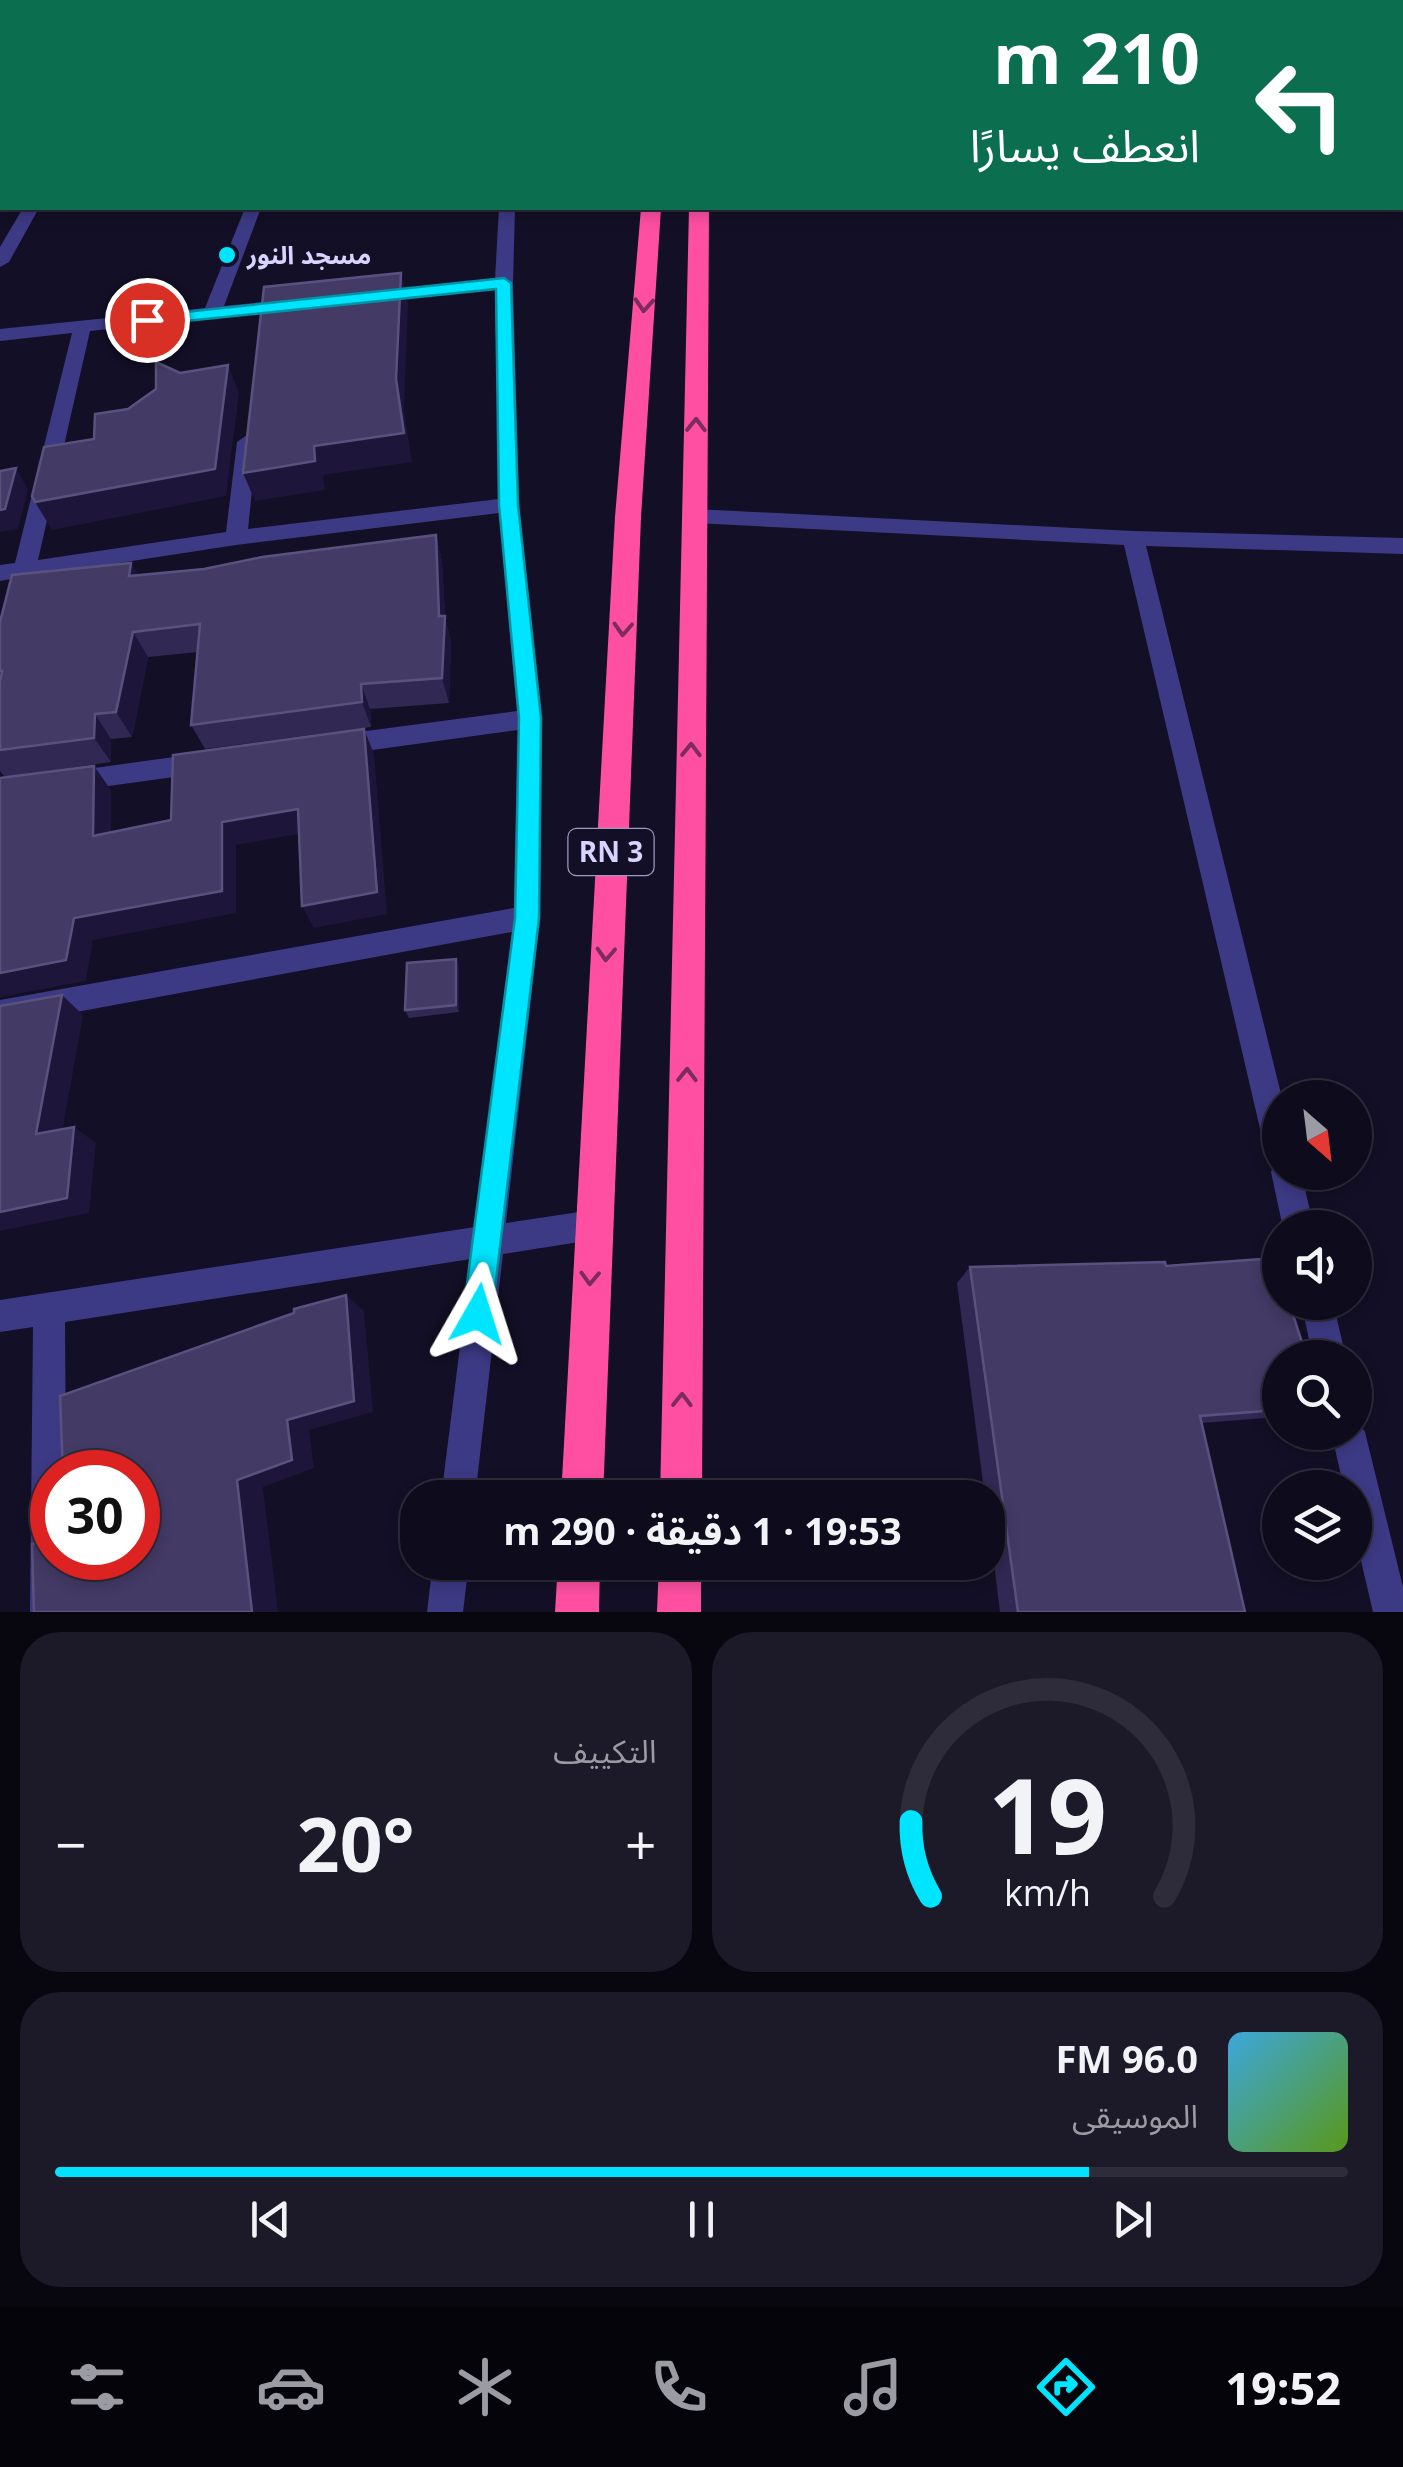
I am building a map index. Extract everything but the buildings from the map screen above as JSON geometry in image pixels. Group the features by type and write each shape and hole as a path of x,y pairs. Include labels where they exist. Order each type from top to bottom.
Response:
{"highway":[{"name":"RN 3","path":"583,1480 628,517 650,210"},
{"name":"RN 3","path":"680,1480 700,210"},
{"path":"578,1612 579,1580"},
{"path":"679,1612 680,1580"}],"street":[{"path":"0,262 30,210"},
{"path":"212,313 252,210"},
{"path":"460,1480 527,918 530,718 508,505 504,283 507,210"},
{"path":"362,298 504,283"},
{"path":"0,335 212,313 261,317 322,302"},
{"path":"15,606 82,328"},
{"path":"236,538 249,423"},
{"path":"0,573 236,538 508,505"},
{"path":"695,516 1133,538 1403,546"},
{"path":"1133,538 1263,1080"},
{"path":"314,748 530,718"},
{"path":"0,791 236,759"},
{"path":"0,1013 527,918"},
{"path":"0,1316 592,1225"},
{"path":"48,1612 49,1308"},
{"path":"1352,1450 1391,1612"},
{"path":"445,1612 448,1580"}],"place":[{"name":"مسجد النور","path":"227,255"}],"route":[{"path":"147,320 504,283 508,505 530,718 527,918 478,1314"}]}
